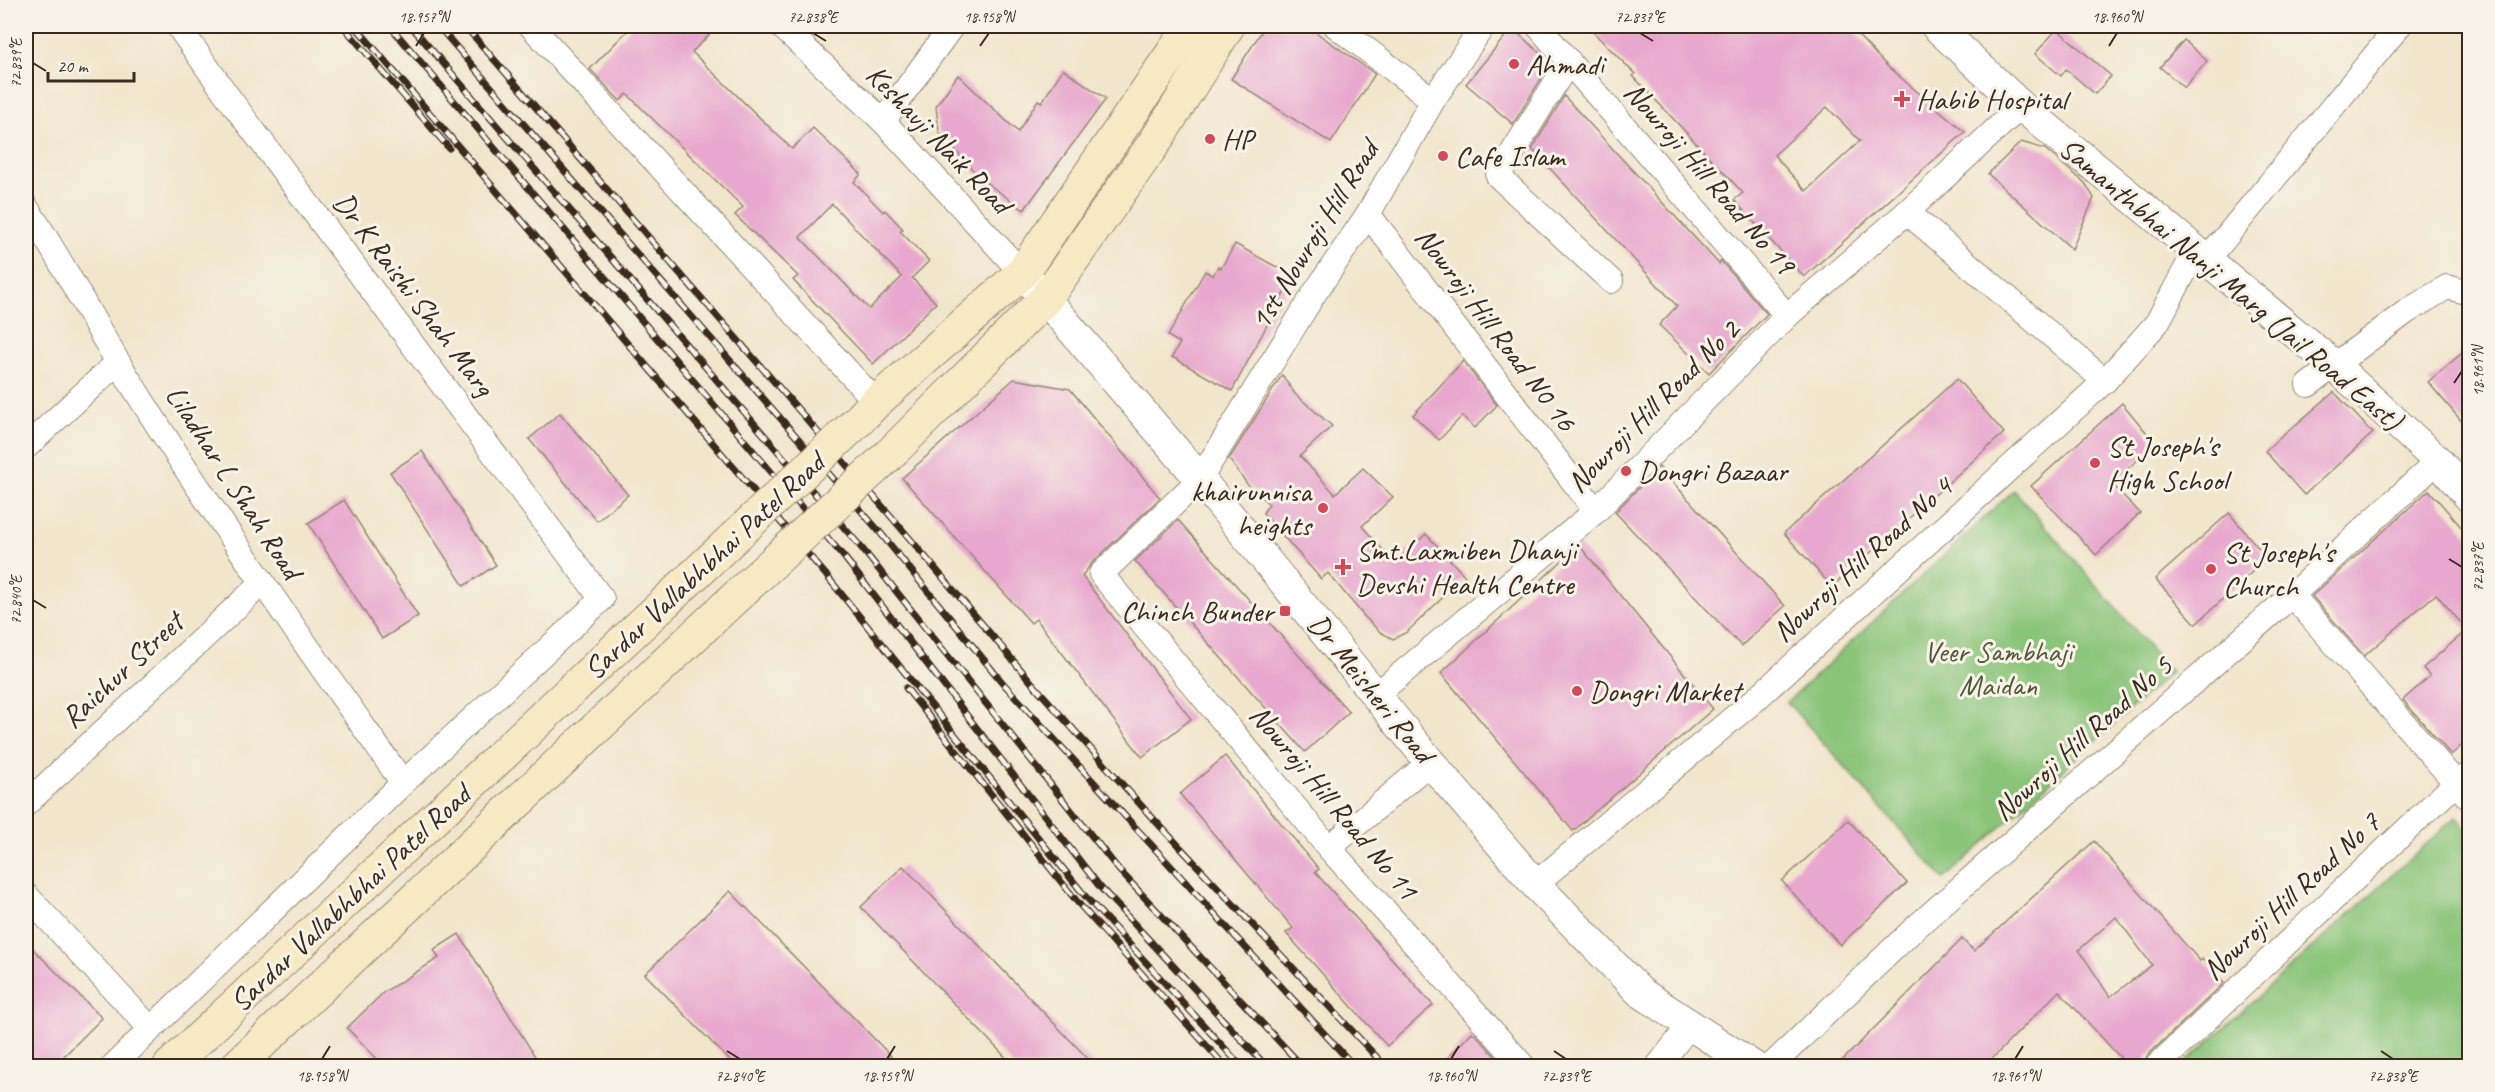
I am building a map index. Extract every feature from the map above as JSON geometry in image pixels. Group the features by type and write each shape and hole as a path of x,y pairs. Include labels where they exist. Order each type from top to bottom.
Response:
{"main road":[{"name":"Sardar Vallabhbhai Patel Road","path":"170,1066 867,411 1022,273 1191,26"},
{"name":"Sardar Vallabhbhai Patel Road","path":"237,1066 889,454 1046,298 1157,139 1228,26"}],"street":[{"name":"Dr K Raishi Shah Marg","path":"178,26 240,113 602,599 403,783"},
{"path":"531,26 867,411"},
{"name":"Keshavji Naik Road","path":"781,26 883,121 1022,273"},
{"path":"883,121 952,26"},
{"path":"1336,26 1433,100"},
{"name":"1st Nowroji Hill Road","path":"1101,574 1200,479 1314,294 1368,214 1433,100 1483,26"},
{"name":"Nowroji Hill Road No 19","path":"1538,26 1787,316"},
{"name":"Samanthbhai Nanji Marg (Jail Road East)","path":"1936,26 2021,106 2335,366 2438,461 2469,498"},
{"name":"Nowroji Hill Road No 4","path":"1535,884 1756,699 2105,381 2157,323 2201,255 2399,26"},
{"path":"1569,61 1498,176 1611,281"},
{"name":"Nowroji Hill Road No 2","path":"1377,694 1596,511 1787,316 1907,212 2021,106"},
{"name":"Liladhar L Shah Road","path":"26,207 47,238 118,362 262,583 403,783"},
{"path":"1907,212 2105,381"},
{"name":"Nowroji Hill Road N0 16","path":"1368,214 1596,511"},
{"name":"Dr Meisheri Road","path":"1022,273 1046,298 1200,479 1430,762 1535,884 1640,992 1753,1066"},
{"path":"2308,385 2406,312 2447,287 2469,293"},
{"path":"26,447 118,362"},
{"name":"Nowroji Hill Road No 5","path":"1771,1066 1915,928 2292,595 2438,461"},
{"name":"Nowroji Hill Road No 11","path":"1101,574 1329,848 1523,1066"},
{"name":"Raichur Street","path":"26,804 262,583"},
{"path":"2292,595 2465,786"},
{"path":"1329,848 1430,762"},
{"path":"113,1066 403,783"},
{"name":"Nowroji Hill Road No 7","path":"2157,1066 2465,786"},
{"path":"26,895 151,1029"},
{"path":"1658,1066 1690,1025"}],"green space":[{"name":"Veer Sambhaji Maidan","path":"2014,490 2171,672 1944,879 1787,702"},
{"path":"2456,817 2469,831 2469,1066 2182,1066"}],"building":[{"path":"632,26 718,26 692,52 792,149 813,128 861,174 854,182 883,212 885,210 903,229 900,231 929,261 912,278 936,303 873,364 793,280 798,276 735,215 743,207 627,94 620,101 590,69","holes":["832,204 902,277 869,309 800,237"]},
{"path":"1265,26 1307,26 1375,74 1331,143 1231,79"},
{"path":"1587,26 1849,26 1887,66 1965,132 1804,277 1734,200 1743,193 1633,76 1635,74","holes":["1827,107 1860,141 1806,191 1774,155"]},
{"path":"1512,28 1551,63 1513,124 1466,84"},
{"path":"2057,29 2111,76 2095,94 2066,69 2061,76 2035,54"},
{"path":"2184,40 2207,61 2184,88 2160,67"},
{"path":"1063,69 1106,99 1024,210 980,178 939,132 936,106 958,75 1018,132 1038,100 1042,102"},
{"path":"1564,96 1719,264 1721,261 1767,314 1709,373 1659,325 1677,306 1532,149"},
{"path":"2021,142 2045,149 2085,183 2094,198 2072,249 1988,174"},
{"path":"1235,244 1293,276 1232,391 1172,357 1180,343 1168,336 1205,271 1213,276 1218,266 1221,268"},
{"path":"2469,347 2469,430 2428,382"},
{"path":"1463,361 1497,405 1475,428 1462,416 1439,440 1413,415"},
{"name":"khairunnisa heights","path":"1282,375 1295,394 1332,426 1300,456 1335,494 1363,468 1393,497 1362,526 1394,563 1426,534 1465,576 1407,632 1393,639 1380,632 1363,615 1328,573 1321,579 1263,513 1269,504 1247,484 1229,459"},
{"path":"1014,379 1070,389 1160,498 1091,564 1082,576 1191,719 1142,757 1036,619 1031,623 902,478"},
{"path":"1957,379 2004,433 1832,587 1784,533"},
{"path":"2334,392 2373,433 2304,495 2265,451"},
{"name":"St Joseph's High School","path":"2122,403 2156,444 2111,483 2140,513 2096,555 2031,486"},
{"path":"560,413 628,495 597,521 529,439"},
{"path":"422,451 496,565 464,586 390,472"},
{"path":"1659,467 1785,606 1741,646 1615,512"},
{"path":"2429,490 2469,536 2469,739 2451,755 2403,700 2430,676 2423,668 2467,630 2436,594 2364,656 2312,596"},
{"path":"344,500 418,616 382,639 308,523"},
{"name":"St Joseph's Church","path":"2229,513 2267,558 2196,624 2155,579"},
{"path":"1178,520 1349,712 1305,752 1135,561"},
{"name":"Dongri Market","path":"1579,545 1713,709 1573,831 1441,673"},
{"path":"1225,756 1319,869 1315,872 1433,1005 1387,1046 1286,933 1293,928 1180,794"},
{"path":"1848,820 1907,883 1840,945 1782,881"},
{"path":"2094,841 2200,961 2202,959 2224,983 2147,1056 2143,1066 2128,1066 2059,991 1985,1066 1837,1066 1962,939 1974,951","holes":["2116,917 2152,965 2110,997 2079,950"]},
{"path":"903,866 1095,1066 1014,1066 861,907"},
{"path":"730,891 891,1056 880,1066 735,1066 645,974"},
{"path":"459,934 541,1066 384,1066 347,1028 384,992 439,958 434,950"},
{"path":"26,942 102,1018 54,1066 26,1066"},
{"path":"1472,1032 1504,1066 1440,1066"}],"railway":[{"path":"343,26 449,148"},
{"path":"355,26 826,575 1086,897 1241,1066"},
{"path":"390,26 844,557 1100,887 1266,1066"},
{"path":"411,26 860,546 1119,870 1302,1066"},
{"path":"438,26 878,530 1002,682 1354,1066"},
{"path":"465,26 889,514 1033,684 1147,812 1385,1066"},
{"path":"906,688 1079,904 1225,1066"}],"place":[{"name":"Ahmadi","path":"1514,64"},
{"name":"Habib Hospital","path":"1902,99"},
{"name":"HP","path":"1210,139"},
{"name":"Cafe Islam","path":"1443,156"},
{"name":"St Joseph's High School","path":"2095,463"},
{"name":"Dongri Bazaar","path":"1626,471"},
{"name":"khairunnisa heights","path":"1323,508"},
{"name":"Smt.Laxmiben Dhanji Devshi Health Centre","path":"1343,567"},
{"name":"St Joseph's Church","path":"2211,569"},
{"name":"Chinch Bunder","path":"1285,611"},
{"name":"Dongri Market","path":"1577,691"}]}
